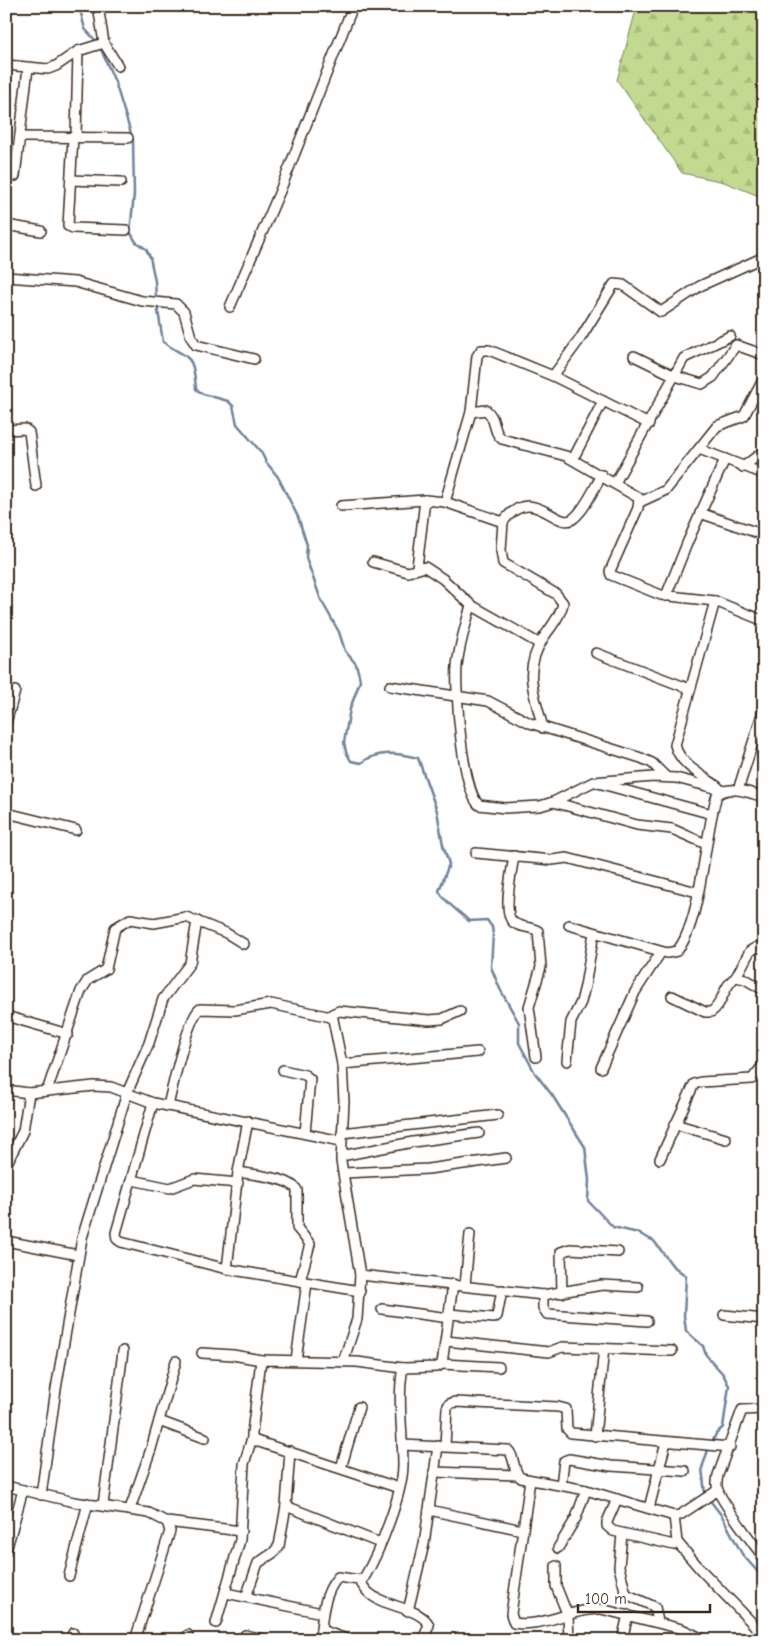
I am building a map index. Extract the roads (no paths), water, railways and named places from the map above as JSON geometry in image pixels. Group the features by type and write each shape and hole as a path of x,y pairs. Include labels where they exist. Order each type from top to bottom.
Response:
{"street":[{"path":"98,6 100,44"},
{"path":"230,307 280,191 353,6"},
{"path":"6,65 28,68 52,68 78,51 100,44 108,46 118,66"},
{"path":"78,51 74,137 67,220 69,227 126,230"},
{"path":"15,176 28,68"},
{"path":"20,137 128,138"},
{"path":"71,180 121,182"},
{"path":"6,225 41,231"},
{"path":"553,376 580,339 614,284 623,285 662,312 700,286 764,257"},
{"path":"6,277 75,282 158,303 176,304 182,308 191,337 196,345 254,359"},
{"path":"616,483 686,356 730,336"},
{"path":"634,356 675,376 698,384 706,384 736,345 764,355"},
{"path":"445,502 471,412 477,356 481,350 489,350 553,376 649,424"},
{"path":"764,378 744,416 717,426 666,490 640,502 610,570 611,575 666,596 715,601 764,621"},
{"path":"573,459 603,401"},
{"path":"471,412 486,410 490,412 493,416 496,433 502,439 573,459 616,483 639,498 640,502"},
{"path":"6,430 25,429 29,432 36,486"},
{"path":"699,449 764,474"},
{"path":"743,467 764,451"},
{"path":"666,596 700,513 725,459"},
{"path":"544,728 530,674 531,662 563,604 556,594 503,563 501,558 503,522 515,508 526,506 540,508 564,521 568,521 578,513 602,475"},
{"path":"417,567 425,500"},
{"path":"341,506 425,500 445,502 503,522"},
{"path":"700,513 764,535"},
{"path":"373,562 408,572 417,567 425,566 471,605 540,644"},
{"path":"715,601 675,745 677,754 683,761 722,790"},
{"path":"471,605 459,657 456,694 470,791 475,802 487,808 529,808 553,802 593,782 666,777 722,790 738,790 764,797"},
{"path":"596,653 690,689"},
{"path":"390,686 456,694 488,701 544,728 641,758 652,763 666,777"},
{"path":"6,724 15,691"},
{"path":"738,790 764,708"},
{"path":"593,782 712,814"},
{"path":"569,925 661,952 673,954 681,947 686,937 698,892 712,814 717,795 722,790"},
{"path":"553,802 637,825 672,829 706,844"},
{"path":"6,815 15,815 76,830"},
{"path":"476,853 580,861 698,892"},
{"path":"514,856 507,908 509,918 514,923 538,931 539,938 541,967 529,1007 536,1057"},
{"path":"48,1091 84,985 106,969 109,964 112,934 118,924 135,918 154,923 181,917 197,921 226,933 244,944"},
{"path":"41,1495 78,1255 126,1093 149,1042 162,999 190,963 197,921"},
{"path":"567,1061 571,1022 581,1002 594,933"},
{"path":"672,996 711,1012 717,1007 729,983 736,977 750,951 757,947 764,949"},
{"path":"601,1068 635,992 661,952"},
{"path":"736,977 740,977 764,990"},
{"path":"168,1106 191,1024 197,1011 200,1009 236,1010 271,1004 332,1017"},
{"path":"343,1362 356,1319 360,1275 341,1156 344,1101 342,1064 332,1014 340,1011 437,1020 460,1011"},
{"path":"6,1016 68,1034"},
{"path":"342,1064 478,1052"},
{"path":"660,1159 694,1084 745,1080 756,1077 762,1069"},
{"path":"283,1070 308,1076 310,1079 305,1133"},
{"path":"6,1090 29,1093 94,1086 111,1087 153,1103 305,1133 342,1137 498,1114"},
{"path":"6,1164 23,1131 29,1093"},
{"path":"153,1103 116,1233 117,1239 121,1242 227,1268 360,1291"},
{"path":"227,1268 238,1172 248,1122"},
{"path":"675,1124 726,1139"},
{"path":"341,1156 413,1142 479,1133"},
{"path":"344,1173 428,1169 506,1158"},
{"path":"238,1172 285,1181 295,1186 297,1190 297,1228 310,1244 303,1282 296,1360"},
{"path":"132,1180 170,1188 194,1179 238,1183"},
{"path":"466,1285 470,1234"},
{"path":"6,1240 78,1255"},
{"path":"562,1293 561,1252 570,1249 618,1252"},
{"path":"360,1275 466,1285 542,1295 602,1285 638,1287"},
{"path":"442,1364 453,1284"},
{"path":"382,1309 449,1316 494,1318 497,1316 502,1290"},
{"path":"542,1295 543,1308 547,1314 647,1321"},
{"path":"724,1316 764,1319"},
{"path":"446,1341 549,1352 562,1346 672,1351"},
{"path":"595,1436 604,1348"},
{"path":"103,1505 123,1351"},
{"path":"202,1354 233,1355 261,1360 343,1362 403,1368 437,1367 442,1364 499,1367"},
{"path":"216,1623 226,1593 241,1531 244,1464 252,1438 261,1360"},
{"path":"130,1509 159,1421 176,1361"},
{"path":"359,1580 368,1571 399,1488 403,1467 403,1368"},
{"path":"408,1611 424,1544 434,1472 449,1404 455,1402 561,1407 567,1412 568,1432 730,1447"},
{"path":"341,1468 359,1406"},
{"path":"764,1409 742,1410 730,1447 718,1475 715,1491 764,1558"},
{"path":"159,1421 205,1438"},
{"path":"252,1438 399,1488"},
{"path":"649,1508 666,1442"},
{"path":"402,1445 508,1450 512,1454 517,1476"},
{"path":"246,1597 258,1563 273,1553 278,1546 286,1506 290,1451"},
{"path":"560,1485 563,1465 567,1459 611,1466 685,1471"},
{"path":"434,1472 517,1476 586,1490 674,1516 680,1515 715,1491"},
{"path":"530,1480 522,1530 512,1620 519,1624 546,1621 590,1608 658,1622 682,1629 705,1640"},
{"path":"6,1486 41,1495 149,1513 167,1522 241,1531"},
{"path":"6,1551 23,1490"},
{"path":"558,1548 576,1518 586,1490"},
{"path":"617,1499 607,1526 613,1532 667,1545 674,1545 678,1542"},
{"path":"69,1576 88,1503"},
{"path":"286,1506 380,1543"},
{"path":"429,1510 522,1530"},
{"path":"674,1516 678,1542 701,1570 758,1629 763,1640"},
{"path":"135,1640 170,1531 167,1522"},
{"path":"622,1534 619,1567 626,1594 655,1607 658,1622"},
{"path":"556,1566 556,1586 568,1616 569,1640"},
{"path":"349,1640 321,1635 322,1613 331,1585 338,1577 359,1580 369,1594 428,1622 429,1625 423,1640"},
{"path":"226,1593 322,1613"},
{"path":"622,1640 628,1615"},
{"path":"245,1635 266,1640"}],"waterway":[{"path":"79,6 85,29 97,42"},
{"path":"100,47 115,82 133,140 134,194 130,232 136,242 146,249 150,257 155,281 156,299"},
{"path":"157,304 163,342 185,355 191,363 196,389 203,394 228,401 233,406 237,424 261,452 278,477 298,517 307,545 306,558 321,600 339,632 345,651 356,664 359,675 360,681 350,709 344,742 346,752 351,761 361,763 381,754 418,758 437,811 443,845 449,864 439,891 448,903 469,921 487,920 492,927 491,967 500,989 519,1023 519,1043 535,1073 552,1095 585,1147 589,1180 588,1201 613,1227 638,1233 654,1241 672,1265 686,1276 684,1316 686,1331 703,1346 706,1355 723,1374 729,1386 723,1427 716,1434 702,1468 705,1494 722,1516 742,1554 764,1579"}]}
